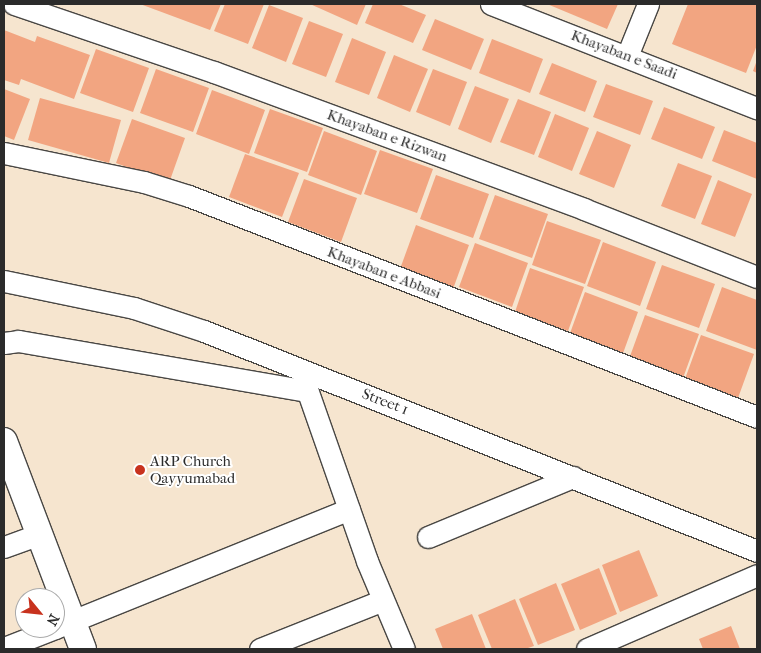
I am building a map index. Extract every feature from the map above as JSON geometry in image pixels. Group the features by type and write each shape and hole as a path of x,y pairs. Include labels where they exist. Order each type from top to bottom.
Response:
{"street":[{"name":"Khayaban e Rizwan","path":"14,4 223,75 575,206 757,277"},
{"name":"Khayaban e Saadi","path":"491,4 757,108"},
{"path":"627,56 648,4"},
{"name":"Khayaban e Abbasi","path":"4,153 144,182 189,196 757,417"},
{"name":"Street 1","path":"4,280 134,308 204,331 757,551"},
{"path":"4,343 18,342 308,391"},
{"path":"299,368 383,600 404,649"},
{"path":"4,445 39,534 52,588"},
{"path":"428,537 573,477"},
{"path":"65,624 349,509"},
{"path":"4,547 39,534"},
{"path":"587,649 757,575"},
{"path":"260,649 383,600"},
{"path":"65,630 83,649"},
{"path":"4,648 30,638"}],"building":[{"path":"140,4 221,4 210,30"},
{"path":"225,4 264,4 248,44 214,31"},
{"path":"310,4 366,4 357,25"},
{"path":"373,4 399,4 426,15 413,43 365,23"},
{"path":"547,4 618,4 607,29"},
{"path":"688,4 757,4 757,45 746,73 672,44"},
{"path":"269,5 303,18 286,62 252,48"},
{"path":"435,19 484,39 471,70 422,50"},
{"path":"309,21 343,34 326,77 292,64"},
{"path":"4,30 35,42 37,36 90,55 74,99 21,79 19,85 4,80"},
{"path":"352,38 386,52 369,95 335,82"},
{"path":"492,39 543,59 530,93 479,73"},
{"path":"96,49 149,68 133,112 80,93"},
{"path":"394,55 428,69 410,112 377,98"},
{"path":"757,60 757,73 753,71"},
{"path":"552,63 597,81 585,112 539,94"},
{"path":"156,69 209,88 193,132 140,113"},
{"path":"433,69 467,82 450,126 416,112"},
{"path":"606,84 653,101 640,135 593,117"},
{"path":"475,86 509,99 491,143 458,129"},
{"path":"4,89 30,99 14,140 4,136"},
{"path":"212,90 265,110 249,154 196,134"},
{"path":"40,98 121,120 109,163 28,140"},
{"path":"518,99 551,112 534,155 500,142"},
{"path":"664,107 715,127 702,159 651,139"},
{"path":"270,109 323,128 307,172 254,153"},
{"path":"555,114 589,128 572,171 538,157"},
{"path":"132,119 185,138 169,183 116,163"},
{"path":"724,130 757,143 757,179 712,161"},
{"path":"324,131 377,151 361,195 308,175"},
{"path":"597,131 631,145 614,188 579,174"},
{"path":"380,150 433,169 417,213 364,194"},
{"path":"245,154 299,173 282,217 229,197"},
{"path":"678,163 712,176 695,219 661,206"},
{"path":"436,175 489,194 473,238 420,219"},
{"path":"304,179 357,198 341,242 288,222"},
{"path":"718,180 752,194 735,237 701,224"},
{"path":"495,195 548,214 532,258 479,239"},
{"path":"547,221 601,240 585,284 532,265"},
{"path":"416,225 469,245 453,289 400,269"},
{"path":"603,242 656,262 640,306 587,286"},
{"path":"475,243 528,263 512,307 459,287"},
{"path":"662,265 715,284 699,328 646,309"},
{"path":"530,268 584,287 568,331 515,312"},
{"path":"722,287 757,300 757,350 706,331"},
{"path":"585,292 638,312 622,356 569,336"},
{"path":"645,315 699,334 683,378 629,359"},
{"path":"701,335 754,354 738,398 685,379"},
{"path":"639,550 658,596 620,612 602,565"},
{"path":"599,568 617,614 580,630 561,584"},
{"path":"556,583 575,630 538,645 519,599"},
{"path":"515,599 534,646 525,649 492,649 478,615"},
{"path":"472,614 486,649 443,649 435,629"},
{"path":"731,626 740,649 703,649 699,639"}],"place":[{"name":"ARP Church Qayyumabad","path":"140,470"}]}
